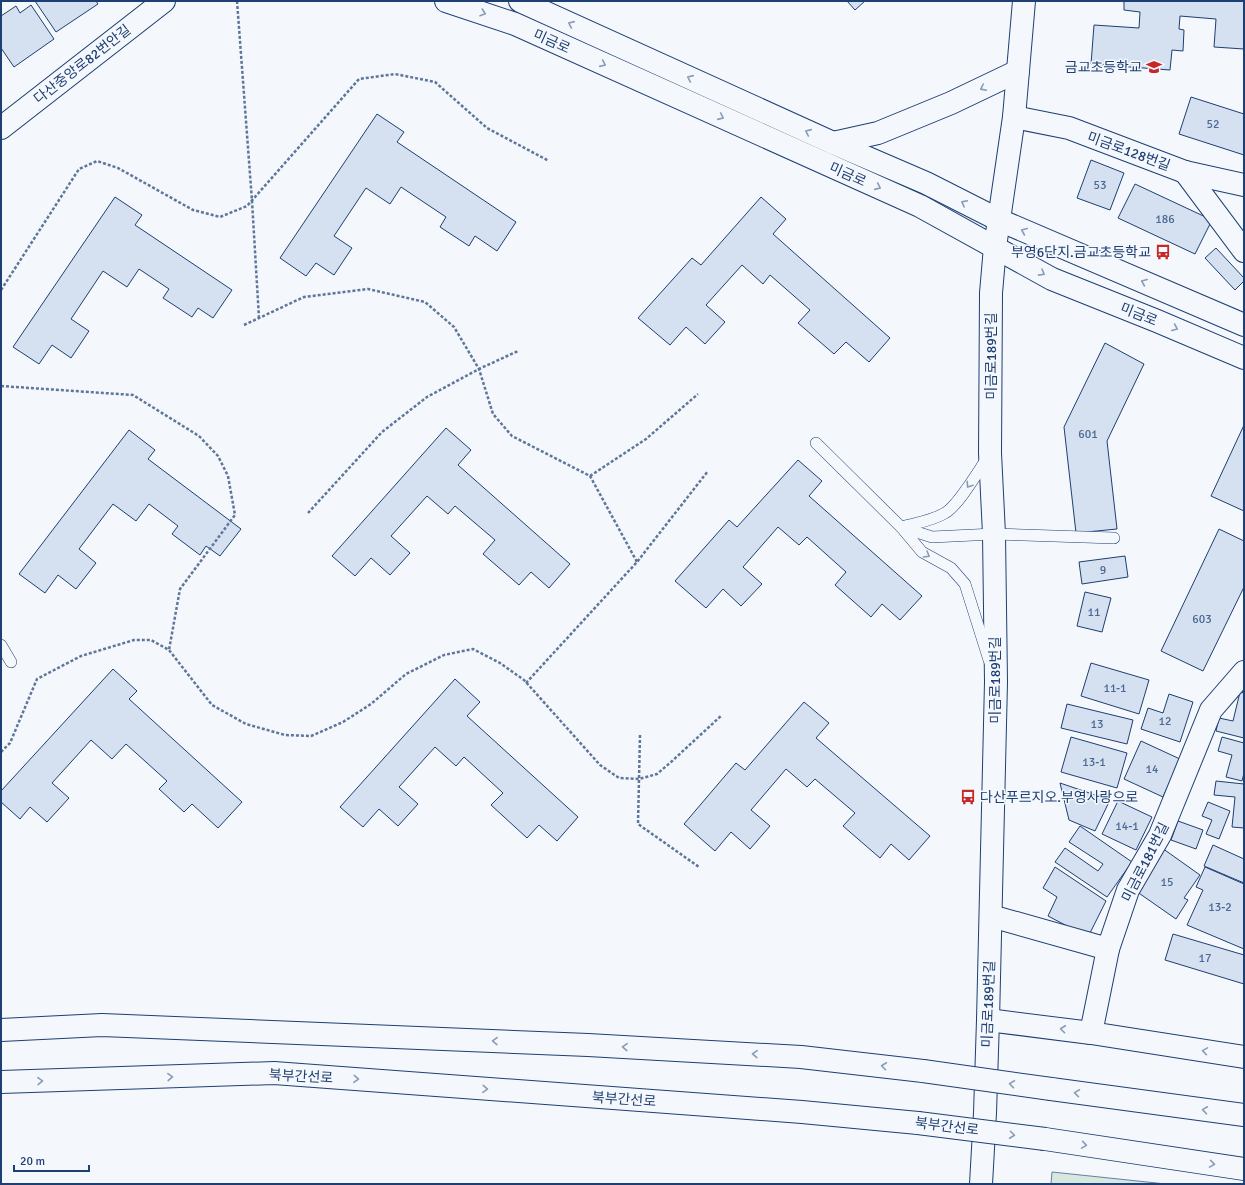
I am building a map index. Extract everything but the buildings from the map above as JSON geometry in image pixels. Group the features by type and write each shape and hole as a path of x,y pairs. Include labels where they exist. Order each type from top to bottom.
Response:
{"main road":[{"name":"다산중앙로82번안길","path":"1,128 164,1"},
{"name":"미금로","path":"446,1 515,24 920,206 1052,279 1158,321 1244,358"},
{"name":"미금로","path":"520,1 833,143 926,183 999,220 1244,325"},
{"name":"미금로189번길","path":"981,1184 988,1020 996,682 994,534 990,453 991,293 995,247 1014,117 1024,1"},
{"path":"833,143 878,133 952,103 1018,71"},
{"name":"미금로128번길","path":"1014,117 1069,128 1185,172 1244,185"},
{"path":"1185,172 1244,251"},
{"name":"미금로181번길","path":"1091,1033 1108,950 1128,890 1160,836 1211,710 1244,672"},
{"path":"991,916 1108,950"},
{"path":"988,1020 1091,1033 1244,1057"},
{"path":"1,1030 102,1025 588,1045 801,1057 923,1071 1244,1115"},
{"name":"북부간선로","path":"1,1082 274,1073 802,1112 918,1123 1045,1139 1244,1169"}],"lane":[{"path":"816,443 901,527 922,552 951,568 964,584 996,682"},
{"path":"901,527 931,520 947,513 962,496 990,453"},
{"path":"901,527 932,537 994,534 1114,538"},
{"path":"1,645 11,662"}],"path":[{"path":"237,1 259,318"},
{"path":"1,290 79,169 97,161 118,168 193,210 220,217 247,206 359,79 395,74 435,82 487,128 549,161"},
{"path":"244,325 304,297 368,289 425,302 454,327 479,369 493,414 512,436 590,476 637,562"},
{"path":"308,513 382,432 428,396 479,369 518,351"},
{"path":"1,386 133,395 200,436 218,456 228,476 235,515 180,589 169,650"},
{"path":"590,476 646,439 698,394"},
{"path":"526,683 637,562 708,471"},
{"path":"1,752 10,744 37,679 81,656 134,640 151,640 169,650 212,705 246,724 285,735 311,736 343,722 371,704 406,674 444,655 473,649 500,662 526,683 600,765 619,778 639,779 657,774 722,714"},
{"path":"640,735 638,824 699,867"}],"shaded area":[{"path":"1052,1172 1166,1184 1051,1184"}],"place":[{"name":"금교초등학교","path":"1154,67"},
{"name":"부영6단지.금교초등학교","path":"1163,252"},
{"name":"다산푸르지오.부영사랑으로","path":"968,797"}]}
